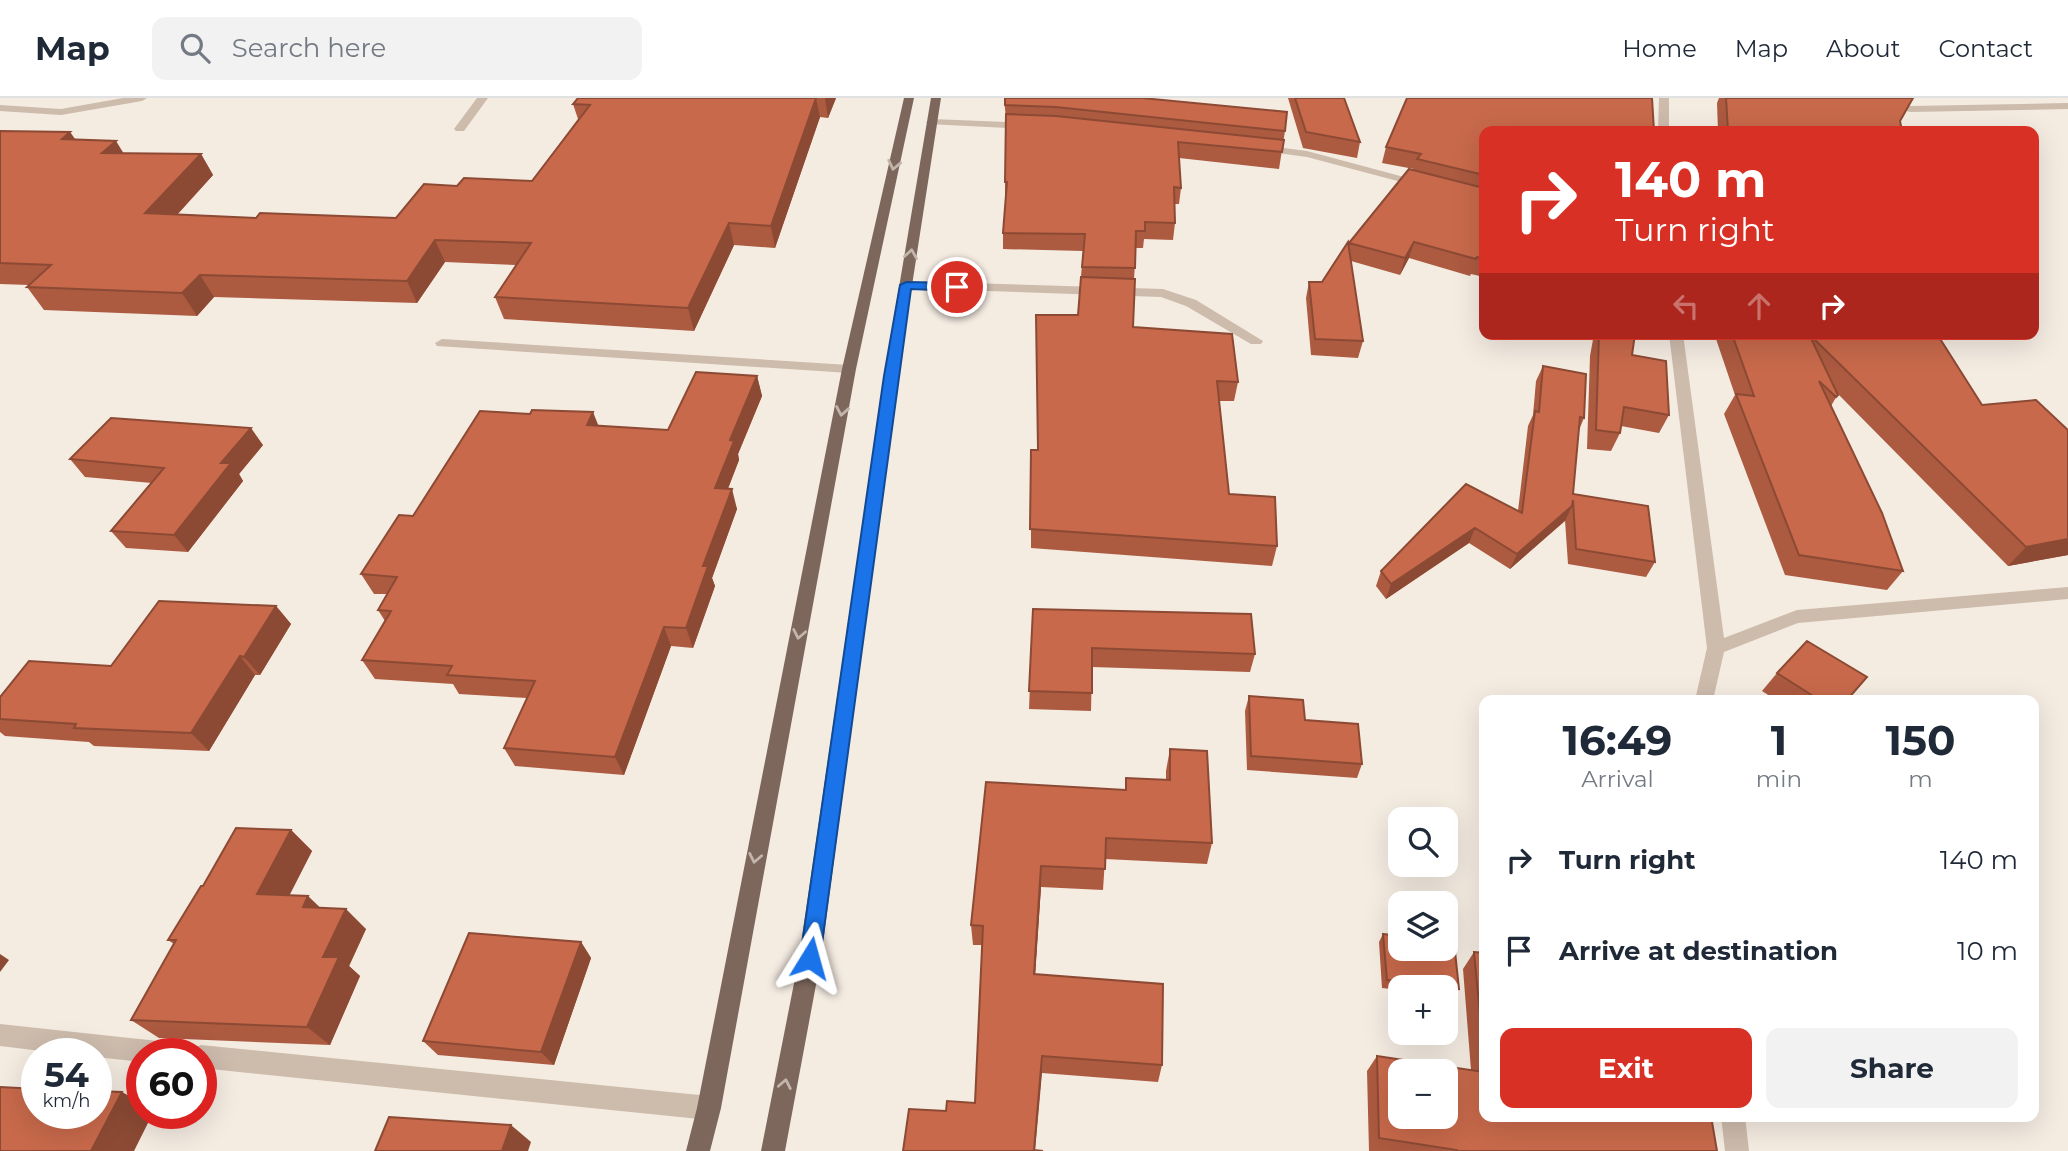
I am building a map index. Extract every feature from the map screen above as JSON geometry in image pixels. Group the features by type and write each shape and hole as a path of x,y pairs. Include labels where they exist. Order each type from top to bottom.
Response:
{"main road":[{"path":"698,1151 709,1108 849,369 909,98"},
{"path":"773,1151 810,958 891,376 936,98"}],"street":[{"path":"0,108 61,112 142,98"},
{"path":"460,129 483,98"},
{"path":"1664,98 1664,126"},
{"path":"1869,98 1910,110 2068,106"},
{"path":"932,122 1042,126"},
{"path":"1246,146 1307,154 1437,187"},
{"path":"906,285 1163,293 1191,303 1256,341"},
{"path":"1677,340 1716,648 1705,695"},
{"path":"442,343 849,369"},
{"path":"1716,648 1797,617 2068,593"},
{"path":"0,1035 126,1049"},
{"path":"217,1058 709,1108"},
{"path":"1734,1122 1737,1151"}],"building":[{"path":"578,98 816,98 771,226 729,223 688,308 495,297 531,243 435,240 407,281 200,275 182,293 27,287 51,265 0,263 0,131 70,132 62,139 116,141 102,153 201,154 145,213 256,218 260,213 396,218 424,184 457,186 464,178 532,181 590,105 573,104"},
{"path":"1005,98 1142,98 1287,112 1285,131 1056,107 1005,105"},
{"path":"1295,98 1344,98 1360,142 1306,132"},
{"path":"1407,98 1652,98 1654,126 1479,126 1479,174 1417,159 1421,154 1386,147"},
{"path":"1726,98 1913,98 1900,121 1901,126 1728,126"},
{"path":"1006,114 1056,116 1284,140 1282,152 1178,142 1181,188 1174,187 1175,223 1145,222 1145,231 1136,231 1135,268 1082,267 1085,234 1003,233 1007,182"},
{"path":"1409,169 1479,187 1479,258 1476,259 1414,242 1405,258 1349,243"},
{"path":"1348,242 1363,341 1315,339 1309,282 1322,282"},
{"path":"1081,277 1135,279 1133,327 1232,334 1238,382 1217,381 1229,494 1275,497 1277,546 1030,529 1031,450 1038,450 1036,315 1078,315"},
{"path":"1599,340 1634,340 1632,355 1666,361 1669,415 1624,407 1620,433 1596,430"},
{"path":"1734,340 1812,340 1838,395 1836,397 1819,381 1882,513 1903,571 1799,555 1736,394 1754,396"},
{"path":"1815,340 1941,340 1982,405 2036,400 2068,430 2068,539 2026,547"},
{"path":"1543,366 1586,374 1584,418 1580,417 1573,494 1648,506 1655,562 1576,549 1573,500 1572,506 1517,554 1475,528 1391,584 1381,571 1466,484 1522,513 1535,411 1539,412"},
{"path":"696,372 757,376 730,440 734,441 715,488 732,489 703,566 708,566 686,628 664,627 615,757 504,748 535,681 447,675 452,666 362,660 391,611 378,610 397,577 361,574 399,515 413,516 480,411 530,414 532,410 593,412 587,425 668,430"},
{"path":"111,418 251,428 221,463 231,463 174,535 111,531 164,468 70,459"},
{"path":"159,601 276,606 244,657 240,656 191,733 74,728 76,724 0,719 0,697 29,661 111,666"},
{"path":"1033,609 1251,614 1255,654 1092,648 1092,693 1029,691"},
{"path":"1807,641 1867,677 1851,695 1811,695 1777,673"},
{"path":"1249,696 1303,700 1305,720 1358,724 1362,764 1251,756"},
{"path":"1170,749 1207,751 1212,843 1106,838 1105,869 1041,866 1034,974 1163,984 1162,1065 1042,1056 1034,1150 1043,1151 903,1151 909,1109 946,1111 947,1101 975,1103 983,926 971,925 986,782 1126,790 1126,778 1170,780"},
{"path":"236,828 291,830 257,894 308,896 303,907 346,909 323,957 339,957 307,1027 131,1020 176,940 168,940"},
{"path":"469,933 581,942 541,1052 423,1041"},
{"path":"1383,934 1388,935 1388,961 1456,961 1458,975 1388,975 1387,980"},
{"path":"1474,952 1479,952 1479,1004"},
{"path":"1377,1056 1397,1059 1388,1059 1388,1129 1458,1129 1458,1068 1479,1071 1479,1122 1712,1122 1717,1151 1457,1151 1379,1138"},
{"path":"0,1087 21,1088 21,1129 103,1129 91,1151 0,1151"},
{"path":"112,1092 122,1092 112,1111"},
{"path":"389,1117 511,1125 502,1151 375,1151"}],"route":[{"path":"810,958 906,285 957,287"}]}
